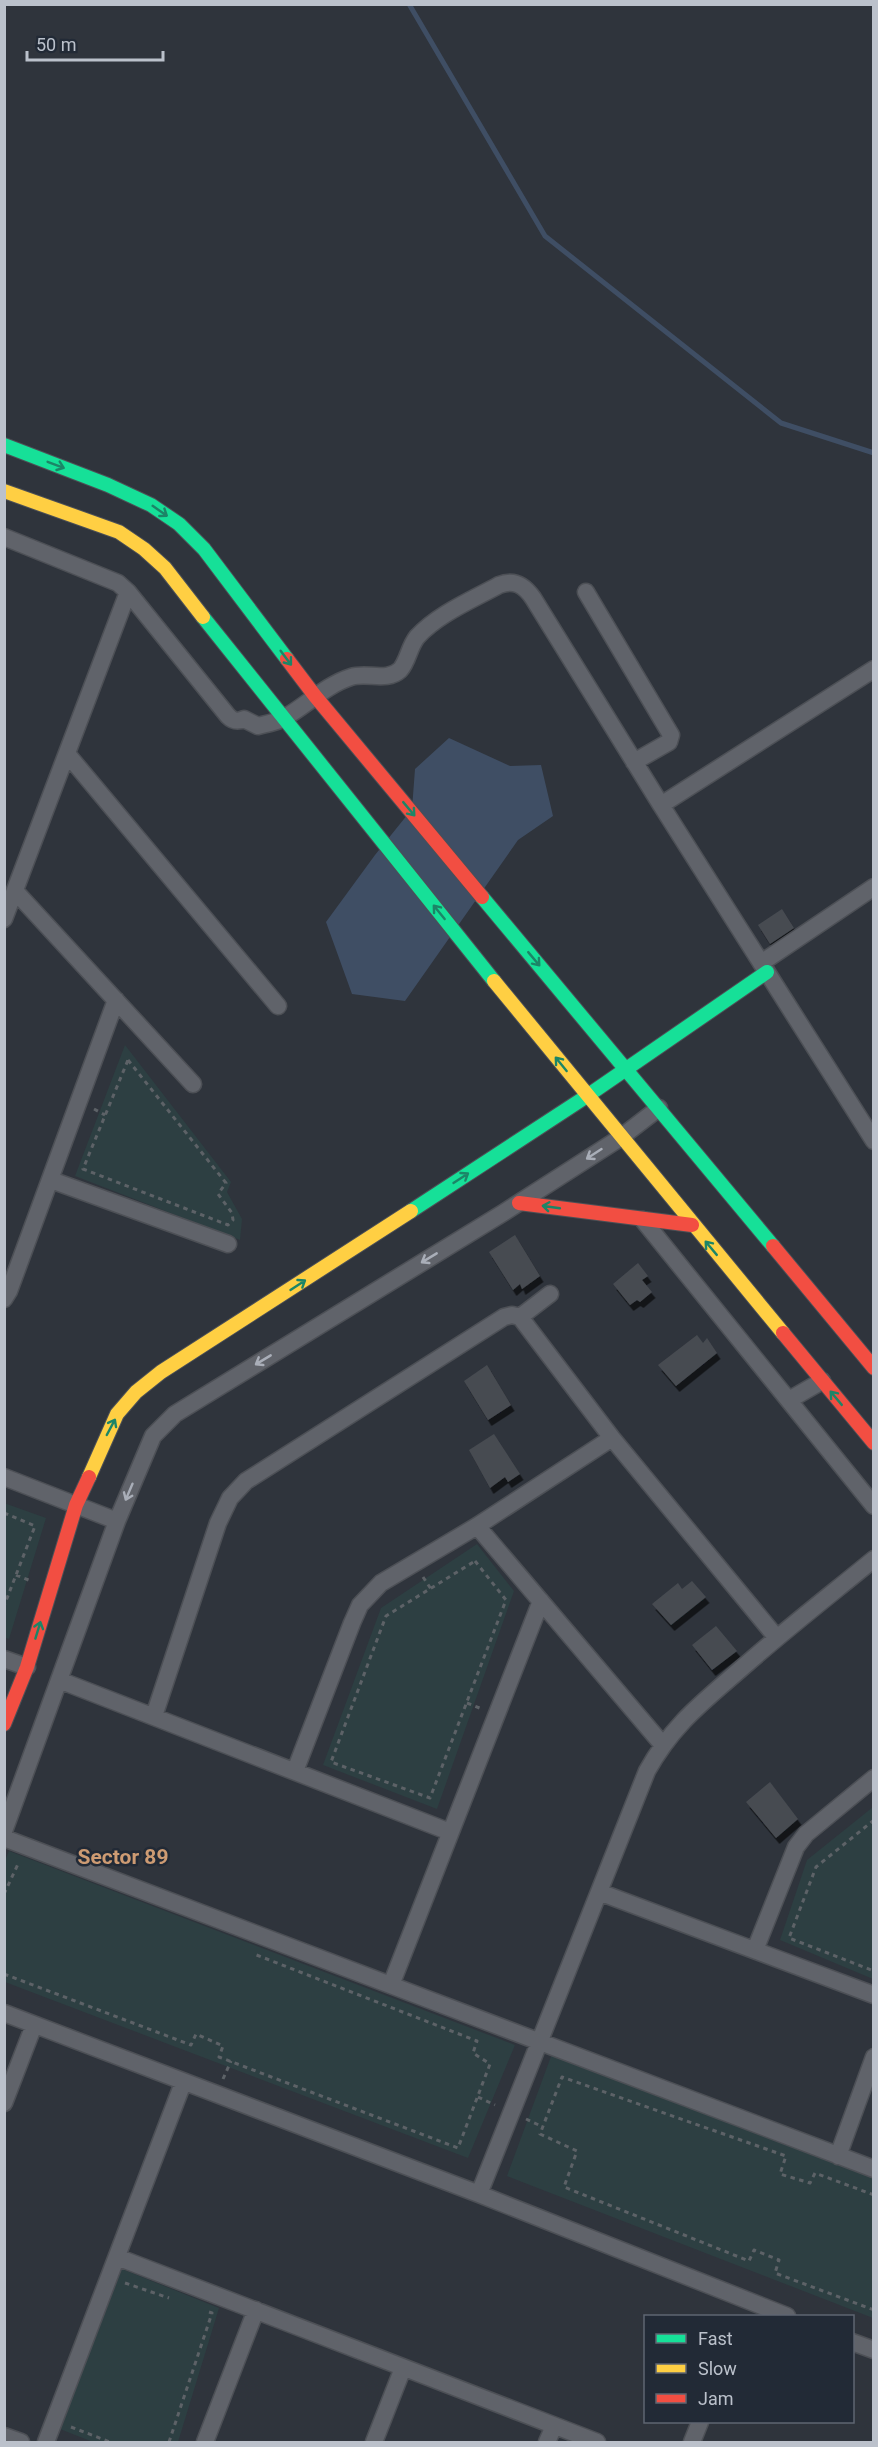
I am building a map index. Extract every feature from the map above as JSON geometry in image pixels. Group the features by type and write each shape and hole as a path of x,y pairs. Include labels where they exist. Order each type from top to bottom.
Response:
{"street":[{"path":"4,445 108,485 151,505 179,524 204,549 315,696 873,1368"},
{"path":"4,491 119,532 144,549 165,568 282,719 620,1138 873,1443"},
{"path":"4,537 106,577 128,592 232,720 237,722 244,719 258,726 282,719 315,696 351,677 364,674 391,675 399,670 417,637 448,613 506,582 525,587 873,1141"},
{"path":"4,919 128,592"},
{"path":"586,592 671,735 669,742 634,762"},
{"path":"661,805 873,669"},
{"path":"68,755 278,1005"},
{"path":"4,1724 27,1667 76,1505 117,1414 136,1392 161,1372 587,1096 873,887"},
{"path":"15,891 193,1084"},
{"path":"4,1299 9,1292 51,1180 116,1000"},
{"path":"4,1831 117,1521 153,1436 175,1414 519,1203 620,1138 659,1108"},
{"path":"51,1180 228,1244"},
{"path":"519,1203 692,1225"},
{"path":"643,1220 873,1506"},
{"path":"520,1317 550,1294"},
{"path":"154,1716 218,1523 230,1498 246,1481 504,1317 512,1315 520,1317 612,1438 777,1638"},
{"path":"789,1400 822,1381"},
{"path":"295,1772 352,1623 360,1605 369,1593 381,1583 477,1526 612,1438"},
{"path":"4,1477 117,1521"},
{"path":"477,1526 662,1744"},
{"path":"479,2194 647,1771 662,1744 682,1720 873,1559"},
{"path":"391,1985 542,1602"},
{"path":"4,1659 27,1667"},
{"path":"59,1680 450,1832"},
{"path":"755,1950 796,1847 807,1834 873,1778"},
{"path":"4,1838 873,2169"},
{"path":"599,1893 873,1995"},
{"path":"4,2013 479,2194 743,2309 781,2315"},
{"path":"4,2103 34,2025"},
{"path":"838,2156 873,2057"},
{"path":"46,2442 183,2083"},
{"path":"117,2257 597,2442"},
{"path":"205,2442 256,2310"},
{"path":"854,2343 873,2350"},
{"path":"375,2442 403,2367"},
{"path":"692,2442 699,2423"},
{"path":"547,2442 554,2426"},
{"path":"4,2436 21,2442"}],"path":[{"path":"128,1060 226,1183 219,1194 232,1213 233,1220 228,1225 83,1169 128,1060"},
{"path":"4,1513 35,1526 4,1606"},
{"path":"475,1561 506,1600 430,1798 331,1762 386,1616 475,1561"},
{"path":"873,1820 816,1868 789,1938 873,1971"},
{"path":"4,1894 17,1861 28,1865"},
{"path":"4,1974 191,2045 196,2034 223,2046 219,2057 458,2148 490,2064 473,2054 477,2041 247,1951"},
{"path":"873,2195 815,2173 810,2183 780,2174 786,2156 562,2077 540,2134 577,2151 564,2187 749,2261 754,2250 779,2260 775,2273 873,2310"},
{"path":"122,2292 126,2282 169,2298"},
{"path":"169,2442 212,2313 201,2309"},
{"path":"75,2417 71,2427 110,2442"}],"shaded area":[{"path":"125,1045 231,1182 227,1192 242,1219 240,1240 75,1176"},
{"path":"4,1503 46,1518 9,1639 4,1637"},
{"path":"477,1544 514,1591 437,1809 323,1765 381,1608"},
{"path":"873,1807 873,1979 780,1940 807,1860"},
{"path":"9,1851 515,2045 468,2158 5,1982 4,1863"},
{"path":"553,2051 873,2178 873,2318 507,2176"},
{"path":"122,2269 219,2308 178,2442 93,2442 60,2429"}],"water":[{"path":"449,738 510,766 541,765 553,816 518,840 405,1001 352,994 326,922 412,809 415,769"}],"building":[{"path":"782,909 794,928 770,944 758,925"},
{"path":"515,1235 540,1276 522,1289 520,1284 513,1290 489,1252"},
{"path":"638,1263 648,1276 642,1280 652,1292 640,1302 637,1300 630,1305 613,1284"},
{"path":"697,1335 703,1343 707,1338 717,1353 676,1386 658,1365"},
{"path":"487,1365 511,1405 488,1420 464,1381"},
{"path":"494,1434 520,1474 508,1482 505,1477 490,1488 469,1450"},
{"path":"692,1581 706,1597 671,1625 652,1604 678,1583 682,1589"},
{"path":"716,1626 737,1651 712,1670 692,1645"},
{"path":"770,1782 798,1819 776,1838 746,1802"}],"waterway":[{"path":"409,4 545,236 781,423 874,453"}],"traffic: fast":[{"path":"4,445 108,485 151,505 179,524 204,549 287,659"},
{"path":"203,617 494,981"},
{"path":"482,897 773,1246"},
{"path":"411,1211 587,1096 767,972"}],"traffic: slow":[{"path":"4,491 119,532 144,549 165,568 203,617"},
{"path":"494,981 783,1333"},
{"path":"89,1477 117,1414 136,1392 161,1372 411,1211"}],"traffic: jam":[{"path":"287,659 482,897"},
{"path":"519,1203 692,1225"},
{"path":"773,1246 874,1368"},
{"path":"783,1333 874,1443"},
{"path":"4,1724 27,1667 76,1505 89,1477"}],"district":[{"name":"Sector 89","path":"123,1857"}]}
